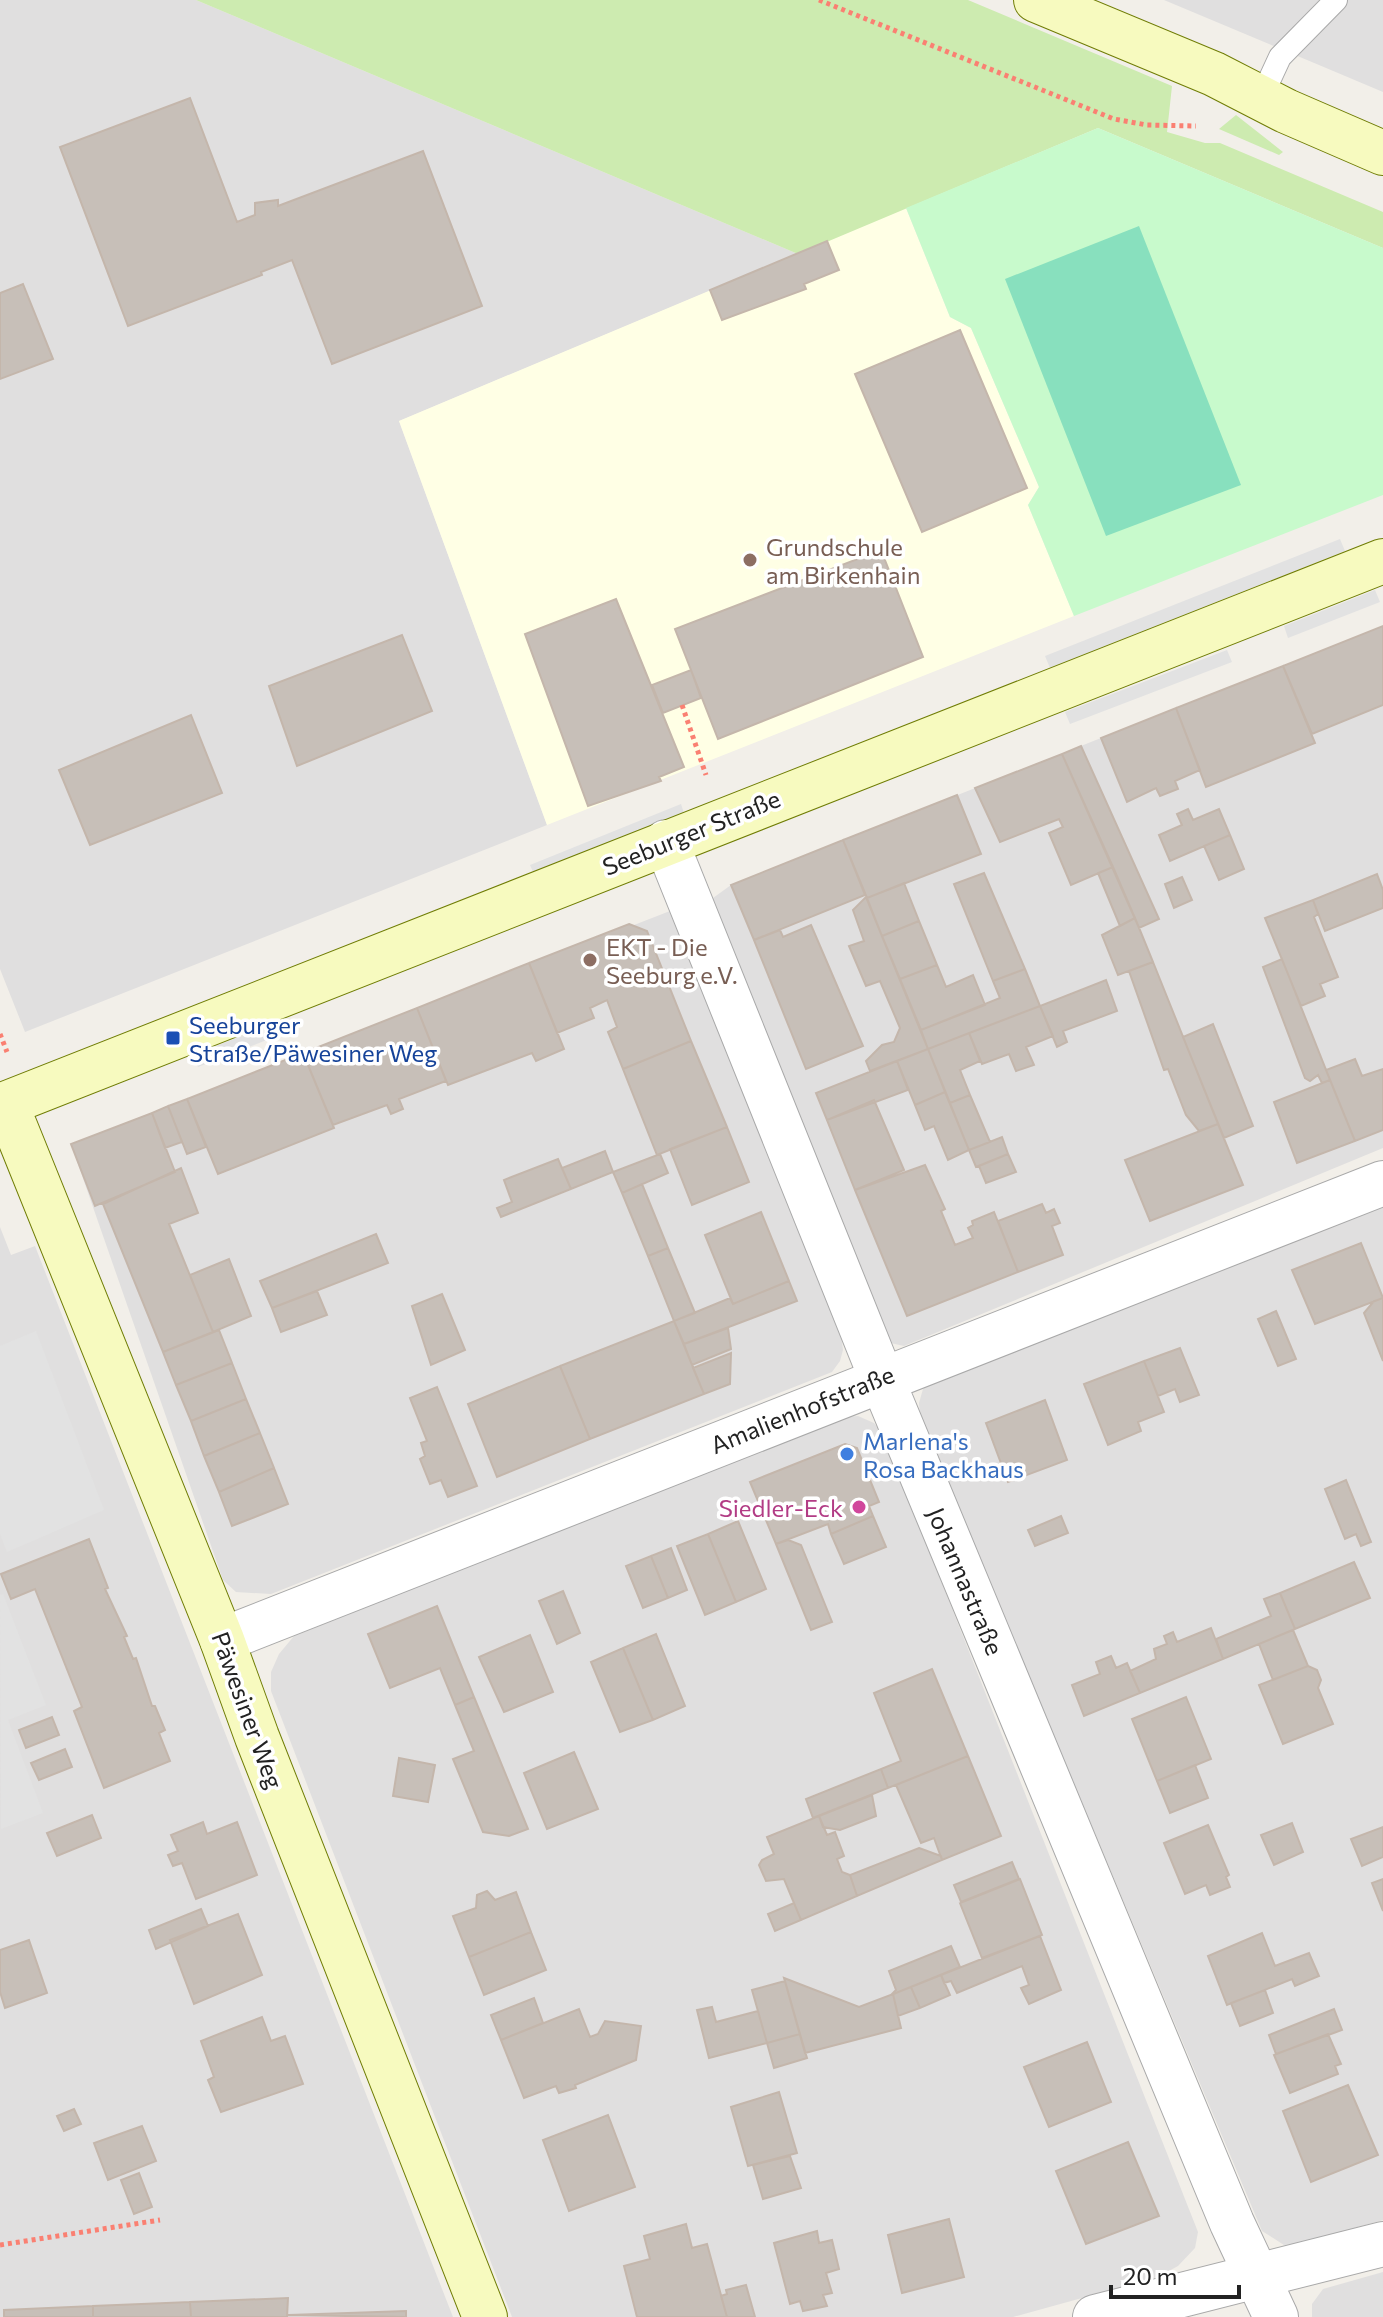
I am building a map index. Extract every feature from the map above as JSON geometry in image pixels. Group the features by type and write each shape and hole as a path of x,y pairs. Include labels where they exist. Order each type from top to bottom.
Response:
{"street":[{"path":"1036,0 1214,74 1383,153"},
{"name":"Seeburger Straße","path":"3,1105 1383,561"},
{"name":"Johannastraße","path":"666,842 881,1377 1256,2279 1276,2317"},
{"name":"Päwesiner Weg","path":"3,1105 222,1640 257,1737 485,2317"},
{"name":"Amalienhofstraße","path":"222,1640 881,1377 1383,1183"},
{"path":"1095,2317 1256,2279 1383,2244"}],"lane":[{"path":"1261,98 1280,57 1336,0"}],"path":[{"path":"819,0 1114,119 1147,125 1196,126"},
{"path":"682,705 706,775"},
{"path":"0,1034 7,1052"},
{"path":"0,2245 160,2220"}],"shaded area":[{"path":"0,0 196,0 798,254 399,421 547,825 25,1032 0,969"},
{"path":"1164,0 1383,0 1383,92 1319,65"},
{"name":"Grundschule am Birkenhain","path":"906,208 950,317 971,328 1039,487 1028,505 1074,616 547,825 399,421"},
{"path":"1340,539 1345,551 1050,668 1045,656"},
{"path":"1375,590 1380,602 1288,638 1284,626"},
{"path":"1383,626 1383,1148 904,1346 886,1342 713,898 731,885"},
{"path":"1227,650 1232,662 1070,724 1065,712"},
{"path":"681,804 685,816 535,876 530,865"},
{"path":"670,911 841,1335 843,1350 840,1361 832,1372 271,1594 236,1592 223,1580 71,1144"},
{"path":"277,1022 282,1034 198,1067 193,1055"},
{"path":"1383,1207 1383,2220 1284,2245 1262,2231 920,1417 919,1403 923,1389 934,1381"},
{"path":"0,1227 11,1255 35,1246 453,2317 0,2317"},
{"path":"36,1331 104,1510 7,1552 0,1534 0,1346"},
{"path":"858,1416 874,1423 884,1436 1198,2232 1195,2248 1178,2266 1158,2277 1013,2317 512,2317 271,1691 271,1672 279,1654 294,1636 842,1417"},
{"path":"3,1594 46,1705 8,1720 43,1813 1,1829 0,1595"},
{"path":"1383,2272 1383,2317 1312,2317 1312,2304 1323,2289"}],"green space":[{"path":"196,0 968,0 1172,86 1167,132 1205,143 1220,143 1383,212 1383,248 1098,128 798,254"},
{"path":"1236,115 1283,152 1279,155 1219,129"},
{"path":"1098,128 1383,248 1383,495 1074,616 1028,505 1039,487 971,328 950,317 906,208"},
{"path":"1139,226 1241,485 1106,536 1005,279"}],"building":[{"path":"190,98 237,222 255,215 255,203 278,200 278,206 423,151 482,306 332,364 292,260 261,272 262,275 128,326 60,147"},
{"path":"827,241 839,270 804,284 806,289 722,320 710,290"},
{"path":"23,284 53,359 0,379 0,293"},
{"path":"960,330 1027,488 922,532 855,374"},
{"path":"881,550 923,657 718,739 675,629"},
{"path":"616,599 684,767 659,777 661,781 588,806 525,634"},
{"path":"1383,626 1383,705 1312,734 1283,666"},
{"path":"402,635 432,711 297,766 269,686"},
{"path":"1283,666 1315,743 1206,787 1176,708"},
{"path":"691,670 701,698 663,713 652,685"},
{"path":"1176,708 1200,770 1175,781 1178,789 1160,796 1156,788 1127,802 1101,738"},
{"path":"191,715 222,793 90,845 59,770"},
{"path":"1081,746 1159,919 1139,928 1062,754"},
{"path":"1062,754 1113,867 1071,885 1049,833 1063,827 1059,819 1000,842 975,788"},
{"path":"957,795 981,854 867,898 843,840"},
{"path":"1188,809 1193,820 1219,809 1230,835 1170,861 1159,835 1182,825 1177,814"},
{"path":"1230,835 1244,869 1219,880 1204,846"},
{"path":"843,840 865,895 754,940 731,885"},
{"path":"1113,867 1135,918 1120,926 1098,873"},
{"path":"984,873 1025,969 993,981 954,884"},
{"path":"1377,874 1383,890 1383,908 1325,931 1313,900"},
{"path":"1182,877 1192,900 1174,908 1165,884"},
{"path":"904,883 919,921 882,936 867,898"},
{"path":"866,897 928,1049 870,1071 866,1061 882,1045 894,1042 900,1028 880,981 866,986 849,946 864,941 853,910"},
{"path":"1313,900 1318,914 1314,917 1338,977 1320,984 1325,996 1301,1006 1265,918"},
{"path":"1135,918 1153,962 1118,975 1102,935"},
{"path":"919,921 937,965 900,979 882,936"},
{"path":"629,924 647,931 691,1041 623,1069 608,1032 617,1027 607,1000 590,1008 594,1018 557,1033 529,963"},
{"path":"811,925 863,1046 806,1069 754,940 780,930 783,937"},
{"path":"1282,959 1330,1080 1322,1083 1318,1075 1310,1081 1305,1078 1263,967"},
{"path":"1153,962 1218,1124 1199,1131 1186,1115 1168,1069 1164,1070 1129,971"},
{"path":"529,963 564,1049 536,1061 532,1053 448,1085 417,1008"},
{"path":"937,965 946,987 973,975 985,1005 921,1030 900,979"},
{"path":"1025,969 1040,1006 928,1049 921,1030 1000,998 993,981"},
{"path":"1106,980 1117,1011 1063,1031 1067,1042 1057,1047 1040,1006"},
{"path":"1040,1006 1053,1036 1026,1047 1034,1065 1016,1071 1009,1054 982,1064 969,1033"},
{"path":"417,1008 446,1081 399,1099 403,1109 391,1114 387,1105 333,1125 303,1053"},
{"path":"1213,1024 1253,1126 1224,1138 1183,1037"},
{"path":"969,1033 980,1061 960,1070 970,1095 950,1103 928,1049"},
{"path":"691,1041 727,1127 657,1155 623,1069"},
{"path":"928,1049 945,1092 915,1105 897,1061"},
{"path":"303,1053 334,1128 218,1174 187,1099"},
{"path":"1355,1059 1362,1076 1383,1069 1383,1130 1355,1141 1326,1070"},
{"path":"897,1061 908,1090 827,1120 816,1093"},
{"path":"1330,1080 1355,1141 1297,1163 1274,1102"},
{"path":"945,1092 969,1150 948,1160 934,1126 925,1130 915,1105"},
{"path":"970,1095 990,1142 969,1150 950,1103"},
{"path":"187,1099 206,1147 187,1154 168,1106"},
{"path":"874,1100 904,1170 855,1190 827,1120"},
{"path":"168,1106 182,1142 165,1148 152,1113"},
{"path":"152,1113 175,1172 95,1206 71,1144"},
{"path":"1218,1124 1243,1185 1150,1221 1125,1160"},
{"path":"727,1127 749,1182 692,1205 670,1149"},
{"path":"1002,1137 1008,1154 976,1167 969,1150"},
{"path":"605,1151 613,1172 571,1189 562,1168"},
{"path":"660,1154 668,1173 622,1193 613,1172"},
{"path":"1008,1154 1016,1172 986,1183 979,1166"},
{"path":"558,1159 571,1189 501,1217 497,1208 512,1202 504,1180"},
{"path":"925,1165 945,1209 941,1211 955,1245 973,1238 968,1228 973,1225 972,1221 994,1212 1018,1272 907,1316 855,1190"},
{"path":"181,1168 198,1213 169,1224 213,1332 163,1352 103,1204"},
{"path":"642,1184 668,1248 648,1256 622,1193"},
{"path":"1042,1204 1046,1213 1054,1209 1060,1223 1052,1226 1063,1255 1018,1272 998,1221"},
{"path":"761,1212 789,1281 733,1304 705,1235"},
{"path":"376,1234 388,1263 272,1308 260,1281"},
{"path":"1361,1243 1383,1298 1315,1324 1292,1270"},
{"path":"668,1248 695,1313 674,1321 648,1256"},
{"path":"229,1259 251,1316 213,1332 190,1275"},
{"path":"789,1281 797,1301 684,1344 674,1321 730,1298 733,1304"},
{"path":"317,1291 327,1315 281,1332 272,1308"},
{"path":"442,1294 465,1350 431,1365 412,1306"},
{"path":"1383,1298 1383,1361 1364,1313 1374,1301"},
{"path":"1276,1311 1296,1359 1278,1366 1258,1319"},
{"path":"674,1321 704,1394 590,1439 560,1366"},
{"path":"728,1328 731,1349 692,1365 684,1344"},
{"path":"219,1330 232,1363 176,1385 163,1352"},
{"path":"1180,1348 1199,1395 1180,1402 1175,1389 1158,1396 1144,1361"},
{"path":"731,1353 730,1384 704,1394 693,1368"},
{"path":"1144,1361 1164,1412 1138,1422 1141,1431 1108,1445 1084,1384"},
{"path":"232,1363 246,1399 191,1421 176,1385"},
{"path":"560,1366 590,1439 497,1477 468,1404"},
{"path":"437,1387 477,1486 448,1497 441,1480 430,1484 420,1459 425,1456 421,1443 427,1441 410,1398"},
{"path":"246,1399 260,1433 204,1456 191,1421"},
{"path":"1045,1400 1067,1460 1008,1482 986,1423"},
{"path":"260,1433 274,1468 219,1492 204,1456"},
{"path":"845,1444 857,1448 879,1502 869,1506 873,1516 831,1534 828,1524 776,1544 750,1482"},
{"path":"274,1468 288,1504 232,1526 219,1492"},
{"path":"1346,1480 1371,1542 1361,1546 1356,1534 1345,1539 1325,1489"},
{"path":"873,1516 886,1547 844,1564 831,1534"},
{"path":"1061,1516 1068,1533 1035,1546 1028,1530"},
{"path":"738,1521 766,1589 736,1602 708,1534"},
{"path":"708,1534 736,1602 705,1615 677,1546"},
{"path":"89,1539 108,1588 105,1589 127,1636 124,1637 133,1659 136,1658 152,1706 155,1706 165,1730 159,1733 170,1761 104,1788 74,1711 82,1707 35,1589 11,1599 1,1574"},
{"path":"788,1540 801,1545 832,1622 811,1630 776,1544"},
{"path":"671,1548 687,1590 668,1598 651,1556"},
{"path":"651,1556 668,1598 643,1608 626,1566"},
{"path":"1354,1562 1370,1598 1295,1629 1280,1593"},
{"path":"563,1591 580,1633 557,1644 539,1601"},
{"path":"1280,1593 1295,1629 1223,1659 1216,1639 1271,1616 1264,1599"},
{"path":"437,1606 474,1697 455,1705 440,1668 390,1688 368,1634"},
{"path":"1211,1628 1223,1659 1140,1693 1130,1671 1156,1659 1154,1649 1167,1644 1164,1636 1173,1632 1177,1642"},
{"path":"1293,1630 1308,1666 1273,1680 1259,1644"},
{"path":"656,1634 685,1706 653,1720 623,1648"},
{"path":"530,1635 553,1692 504,1712 479,1657"},
{"path":"623,1648 653,1720 620,1732 591,1662"},
{"path":"1111,1656 1116,1668 1127,1663 1140,1693 1084,1716 1072,1685 1100,1674 1096,1662"},
{"path":"1308,1666 1317,1670 1321,1680 1318,1688 1333,1724 1283,1744 1259,1685"},
{"path":"932,1669 968,1756 888,1788 881,1769 901,1761 874,1693"},
{"path":"474,1697 528,1829 509,1836 483,1832 453,1759 474,1751 455,1705"},
{"path":"1186,1697 1211,1759 1157,1781 1132,1719"},
{"path":"52,1717 59,1735 26,1748 19,1730"},
{"path":"65,1749 72,1767 39,1780 31,1763"},
{"path":"574,1752 598,1809 547,1829 524,1773"},
{"path":"968,1756 1001,1836 942,1860 934,1838 921,1843 896,1785"},
{"path":"399,1758 435,1765 428,1802 393,1796"},
{"path":"1195,1765 1208,1798 1170,1813 1157,1781"},
{"path":"881,1769 888,1788 813,1818 806,1799"},
{"path":"872,1795 876,1816 840,1830 823,1827 819,1816"},
{"path":"92,1815 101,1838 57,1856 47,1833"},
{"path":"819,1816 827,1835 835,1832 844,1856 837,1859 842,1872 850,1875 857,1896 801,1920 784,1879 766,1881 759,1865 774,1854 767,1837"},
{"path":"203,1822 207,1834 237,1822 257,1875 196,1899 182,1863 173,1866 168,1855 178,1851 171,1835"},
{"path":"1292,1823 1303,1852 1274,1865 1261,1835"},
{"path":"1208,1825 1229,1875 1226,1877 1230,1887 1210,1895 1206,1885 1185,1894 1164,1843"},
{"path":"1383,1827 1383,1857 1362,1866 1351,1839"},
{"path":"919,1848 941,1856 942,1860 857,1896 850,1875"},
{"path":"1012,1862 1019,1879 961,1902 954,1885"},
{"path":"1020,1879 1042,1935 982,1958 960,1903"},
{"path":"1383,1879 1383,1911 1372,1883"},
{"path":"487,1891 495,1900 516,1892 531,1932 469,1957 453,1916 476,1908 477,1895"},
{"path":"794,1903 801,1920 775,1931 768,1914"},
{"path":"201,1909 208,1926 156,1949 149,1930"},
{"path":"238,1914 262,1975 194,2004 170,1940"},
{"path":"531,1932 546,1970 484,1995 469,1957"},
{"path":"1262,1933 1275,1966 1309,1953 1319,1976 1295,1986 1292,1979 1227,2005 1208,1956"},
{"path":"1040,1936 1061,1990 1029,2004 1021,1988 1029,1985 1022,1966 957,1993 951,1981 944,1983 941,1975"},
{"path":"29,1940 47,1993 5,2008 0,1992 0,1950"},
{"path":"951,1946 960,1967 891,1995 896,1990 889,1971"},
{"path":"941,1975 950,1995 920,2008 911,1987"},
{"path":"784,1978 859,2007 893,1994 901,2028 805,2053"},
{"path":"785,1981 800,2034 767,2043 752,1990"},
{"path":"911,1987 920,2008 898,2016 893,1994"},
{"path":"1265,1990 1273,2013 1240,2026 1231,2003"},
{"path":"534,1998 543,2023 501,2040 491,2015"},
{"path":"712,2007 716,2022 758,2011 767,2043 709,2058 697,2010"},
{"path":"579,2009 590,2037 598,2034 605,2021 641,2026 636,2060 575,2085 576,2088 559,2093 556,2086 524,2098 501,2040"},
{"path":"1334,2009 1342,2030 1276,2054 1269,2035"},
{"path":"262,2017 271,2041 285,2036 303,2084 221,2112 208,2080 214,2077 201,2041"},
{"path":"800,2034 807,2058 774,2068 767,2043"},
{"path":"1328,2034 1341,2064 1335,2066 1338,2074 1290,2093 1274,2055"},
{"path":"1087,2042 1111,2102 1049,2127 1024,2067"},
{"path":"1348,2085 1378,2155 1311,2182 1283,2111"},
{"path":"779,2092 797,2153 748,2166 731,2107"},
{"path":"74,2109 81,2124 64,2131 57,2116"},
{"path":"608,2115 635,2187 569,2211 543,2140"},
{"path":"142,2126 156,2161 108,2180 94,2143"},
{"path":"1128,2142 1159,2216 1086,2244 1056,2171"},
{"path":"790,2156 801,2188 763,2199 753,2165"},
{"path":"139,2173 152,2207 134,2214 121,2180"},
{"path":"949,2219 964,2277 902,2293 888,2235"},
{"path":"686,2224 692,2248 707,2244 727,2317 637,2317 624,2266 650,2259 644,2236"},
{"path":"817,2231 819,2243 832,2240 839,2269 826,2273 832,2293 823,2295 827,2306 803,2311 800,2301 790,2304 774,2243"},
{"path":"746,2285 755,2317 727,2317 721,2296 727,2294 726,2290"},
{"path":"288,2298 287,2317 191,2317 190,2302"},
{"path":"190,2302 191,2317 93,2317 93,2306"},
{"path":"93,2306 93,2317 4,2317 4,2310"},
{"path":"406,2311 406,2317 287,2315 289,2315"}],"place":[{"name":"Grundschule am Birkenhain","path":"750,560"},
{"name":"EKT - Die Seeburg e.V.","path":"590,960"},
{"name":"Seeburger Straße/Päwesiner Weg","path":"173,1038"},
{"name":"Marlena's Rosa Backhaus","path":"847,1454"},
{"name":"Siedler-Eck","path":"859,1507"}]}
